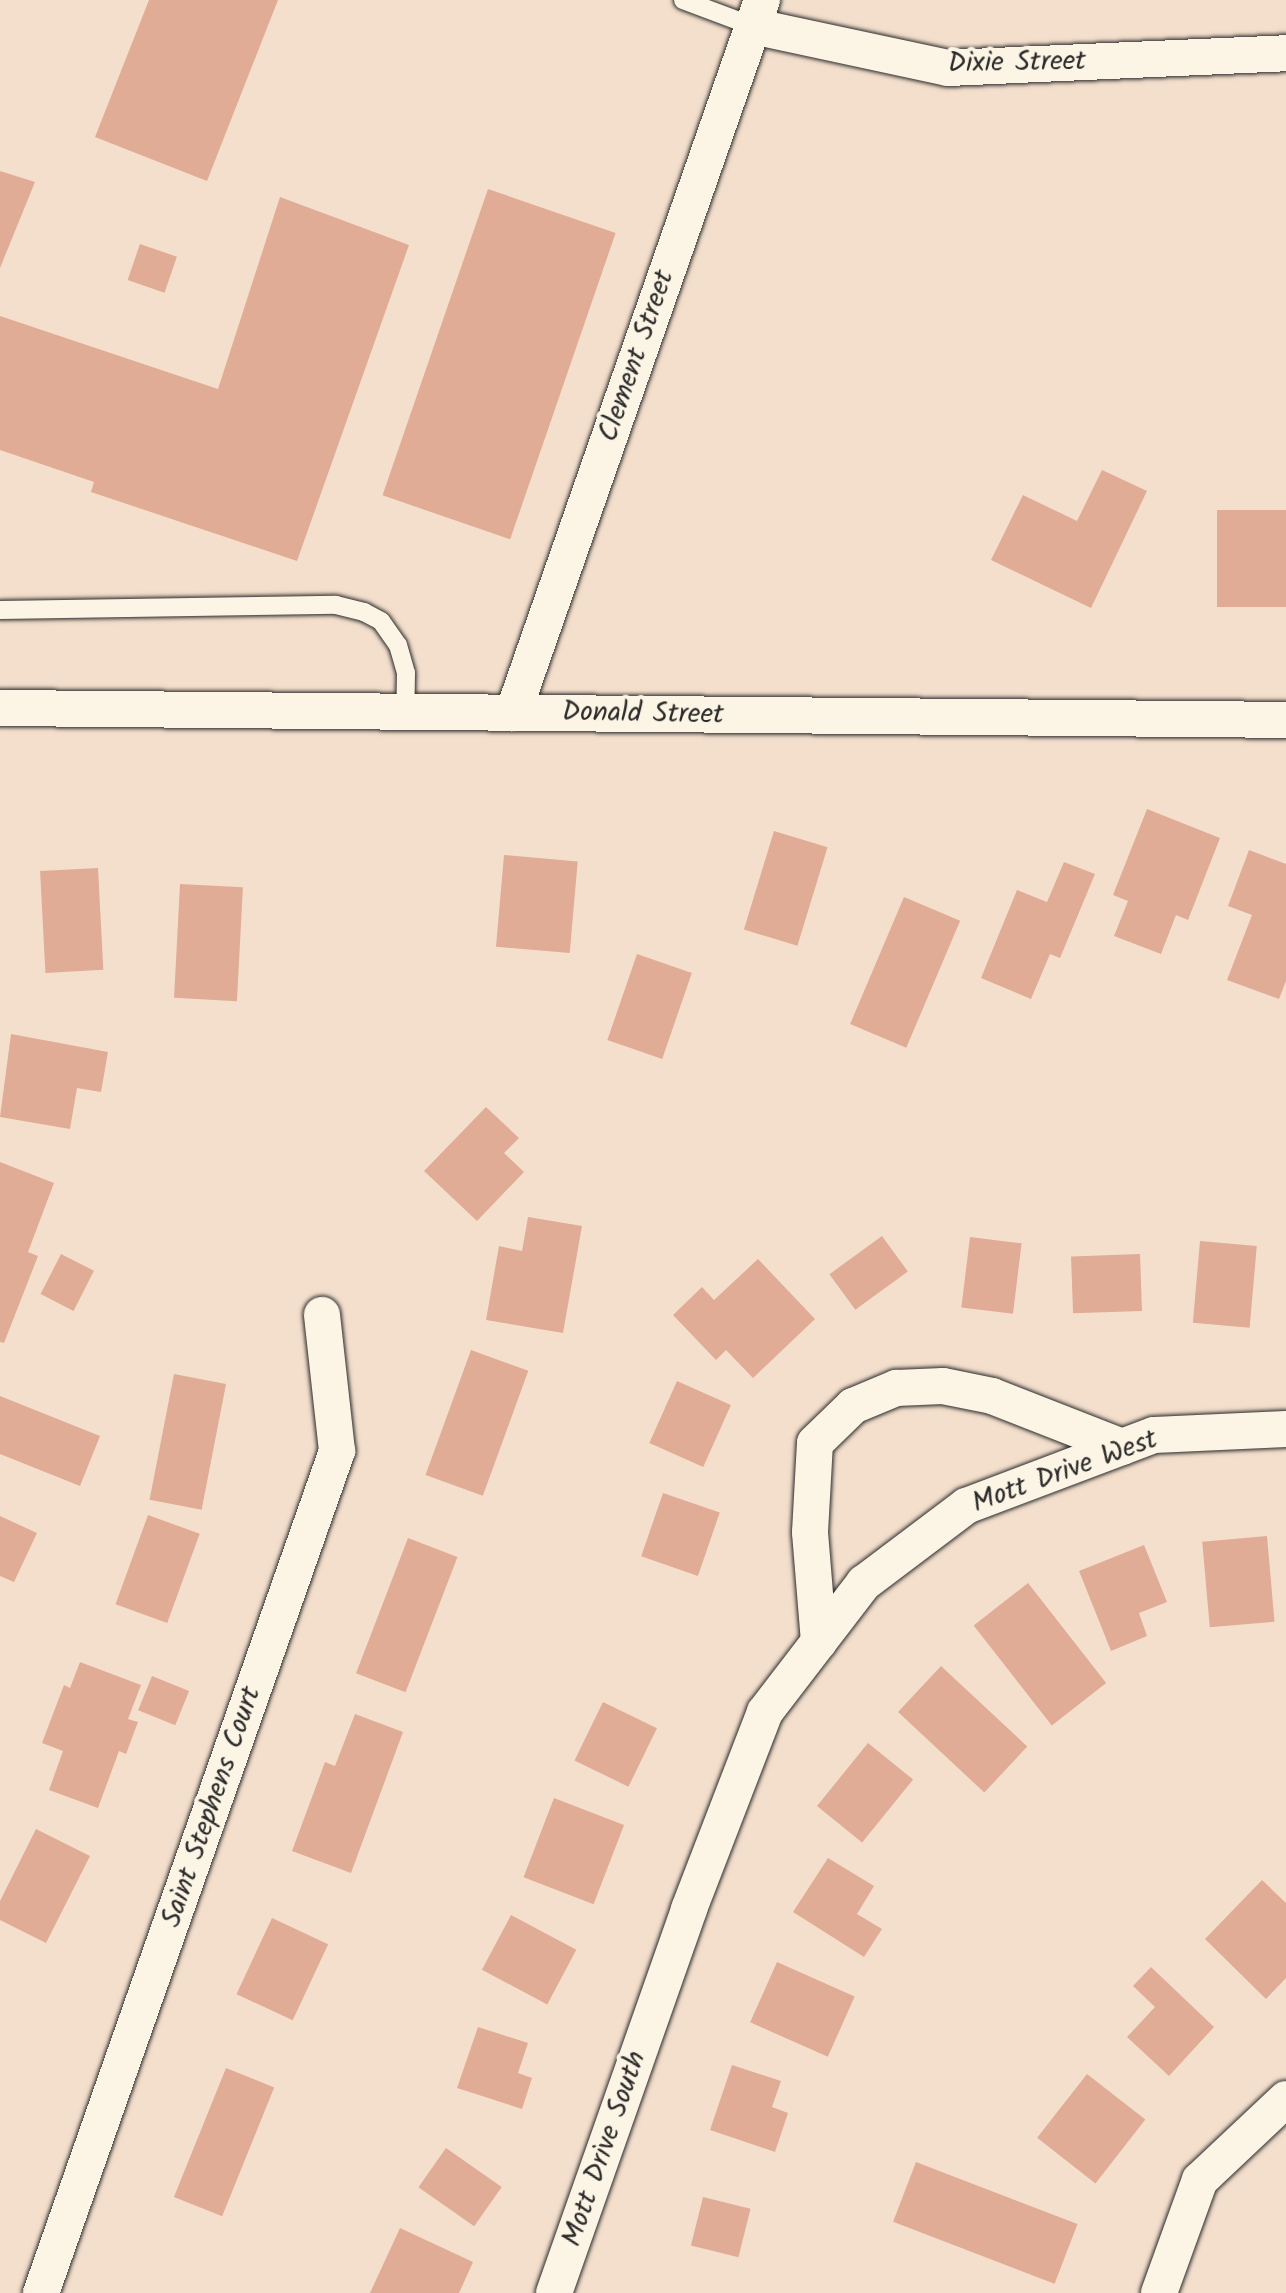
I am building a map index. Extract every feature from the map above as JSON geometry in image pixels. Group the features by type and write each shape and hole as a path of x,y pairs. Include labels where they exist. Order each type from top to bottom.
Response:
{"street":[{"name":"Dixie Street","path":"757,13 948,68 1286,53"},
{"name":"Clement Street","path":"513,713 757,13"},
{"name":"Donald Street","path":"0,708 1286,720"},
{"name":"Saint Stephens Court","path":"41,2293 337,1451 322,1315"},
{"path":"819,1642 810,1532 815,1443 853,1406 896,1388 943,1386 992,1396 1122,1447"},
{"name":"Mott Drive West","path":"656,2005 765,1712 864,1583 966,1506 1154,1435 1286,1429"},
{"name":"Mott Drive South","path":"554,2293 656,2005"},
{"path":"1159,2293 1200,2180 1286,2099"}],"lane":[{"path":"683,0 757,13"},
{"path":"0,610 336,605 364,612 381,621 398,645 406,673 405,712"}],"building":[{"path":"149,0 278,0 207,181 95,137"},
{"path":"0,171 35,182 0,268"},
{"path":"488,189 616,233 510,539 383,495"},
{"path":"280,197 409,245 297,561 91,492 94,482 0,450 0,316 218,389"},
{"path":"140,244 177,257 165,293 128,280"},
{"path":"1102,470 1147,491 1091,608 991,560 1023,495 1077,521"},
{"path":"1217,510 1286,510 1286,607 1217,607"},
{"path":"1147,809 1220,838 1188,920 1176,915 1161,954 1114,936 1128,901 1113,895"},
{"path":"774,831 828,847 797,946 744,929"},
{"path":"1249,850 1286,864 1286,981 1279,999 1227,980 1252,915 1228,906"},
{"path":"504,855 578,861 570,953 496,947"},
{"path":"1064,862 1095,874 1060,958 1050,954 1031,999 981,978 1017,890 1047,902"},
{"path":"98,868 103,970 45,973 40,871"},
{"path":"180,884 243,887 237,1001 174,998"},
{"path":"904,897 960,921 906,1048 850,1024"},
{"path":"637,954 692,973 662,1059 607,1040"},
{"path":"11,1034 108,1052 101,1092 77,1088 70,1129 0,1117"},
{"path":"486,1107 519,1138 504,1153 524,1172 477,1221 424,1171"},
{"path":"0,1162 54,1183 28,1252 38,1256 4,1343 0,1342"},
{"path":"528,1217 582,1226 563,1333 486,1320 499,1246 522,1251"},
{"path":"882,1236 908,1272 855,1310 829,1274"},
{"path":"970,1237 1022,1243 1013,1314 961,1307"},
{"path":"1200,1241 1257,1246 1250,1328 1193,1323"},
{"path":"61,1254 94,1271 74,1311 41,1294"},
{"path":"1140,1254 1142,1311 1073,1313 1071,1256"},
{"path":"758,1259 815,1319 753,1378 726,1350 716,1360 673,1315 702,1287 714,1300"},
{"path":"471,1350 528,1371 483,1496 426,1475"},
{"path":"174,1374 226,1384 202,1510 150,1500"},
{"path":"677,1381 731,1405 703,1467 649,1443"},
{"path":"0,1396 100,1436 80,1486 0,1454"},
{"path":"663,1493 720,1513 698,1576 641,1556"},
{"path":"148,1515 200,1534 167,1623 116,1604"},
{"path":"0,1516 37,1533 14,1582 0,1576"},
{"path":"1267,1536 1274,1622 1210,1627 1202,1542"},
{"path":"408,1538 457,1557 406,1692 356,1673"},
{"path":"1144,1545 1167,1602 1139,1613 1147,1636 1111,1651 1079,1571"},
{"path":"1028,1583 1106,1683 1052,1726 974,1625"},
{"path":"80,1662 141,1685 128,1719 138,1722 126,1754 119,1751 98,1808 49,1790 63,1751 42,1743 64,1685 70,1688"},
{"path":"941,1666 1027,1746 984,1793 898,1712"},
{"path":"152,1676 189,1691 175,1725 138,1710"},
{"path":"603,1702 657,1728 628,1787 575,1760"},
{"path":"355,1714 403,1732 351,1873 292,1851 325,1762 335,1766"},
{"path":"868,1743 913,1780 862,1842 817,1806"},
{"path":"554,1798 624,1825 594,1904 524,1877"},
{"path":"36,1829 90,1856 46,1943 0,1920 0,1901"},
{"path":"828,1858 874,1886 857,1914 882,1929 864,1957 793,1912"},
{"path":"1262,1880 1286,1903 1286,1978 1266,1999 1205,1939"},
{"path":"511,1915 576,1950 547,2004 482,1970"},
{"path":"272,1918 328,1944 293,2020 237,1994"},
{"path":"777,1962 855,1997 828,2057 750,2022"},
{"path":"1151,1967 1214,2027 1169,2076 1127,2037 1155,2007 1133,1986"},
{"path":"478,2027 528,2043 518,2073 532,2078 522,2109 457,2088"},
{"path":"732,2065 781,2081 772,2107 788,2113 775,2152 710,2130"},
{"path":"226,2068 274,2087 222,2216 174,2197"},
{"path":"1087,2074 1145,2120 1095,2183 1037,2138"},
{"path":"446,2148 502,2187 474,2226 418,2187"},
{"path":"916,2162 1078,2224 1055,2284 893,2222"},
{"path":"703,2197 751,2209 738,2257 691,2246"},
{"path":"400,2228 473,2262 459,2293 370,2293"}]}
